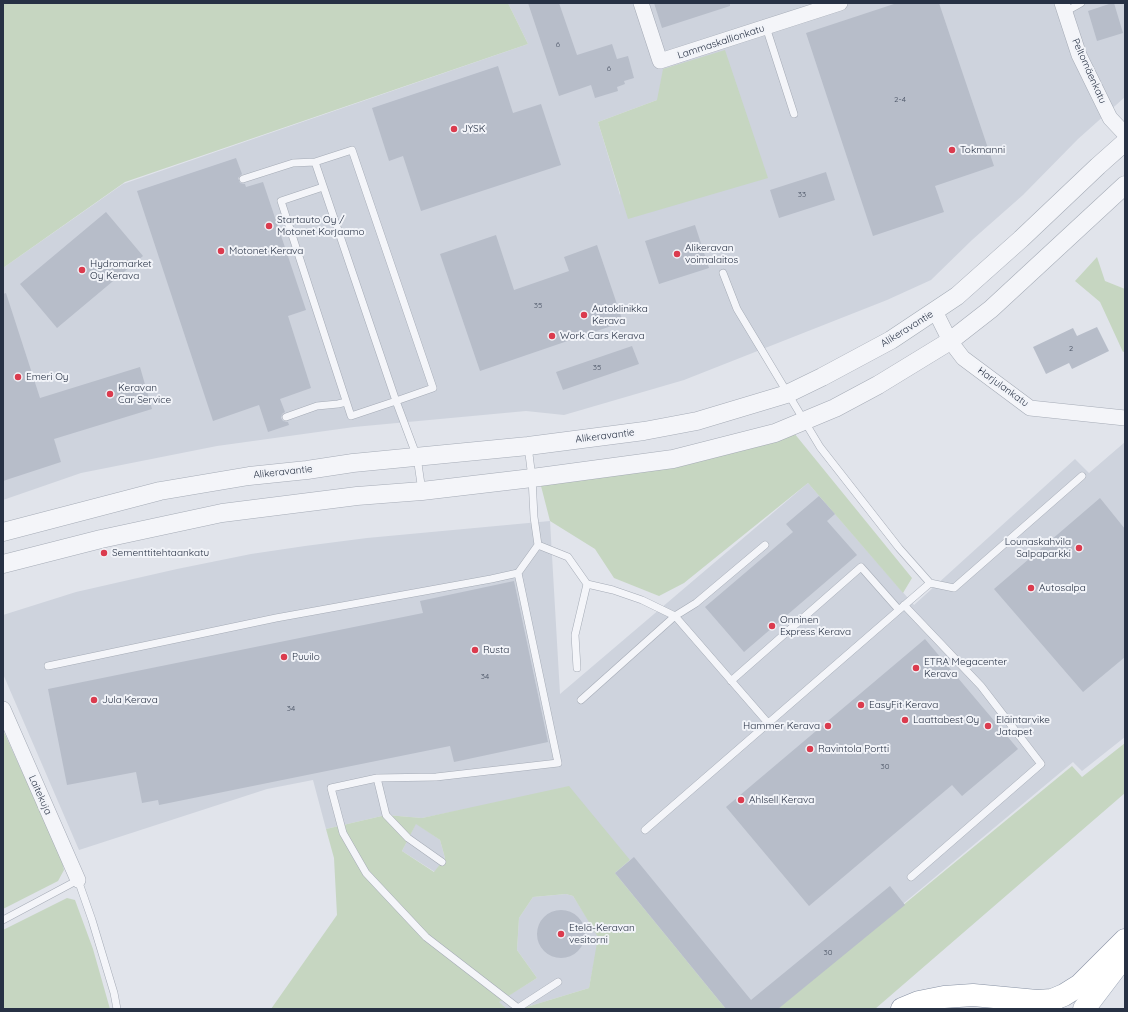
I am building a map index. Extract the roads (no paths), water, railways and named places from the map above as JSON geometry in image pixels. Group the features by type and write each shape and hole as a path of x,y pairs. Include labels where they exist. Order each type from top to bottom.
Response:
{"main road":[{"path":"902,1009 919,1002 944,997 973,995 1037,1001 1052,1000 1064,995 1080,985 1125,940"},
{"path":"1084,1009 1125,955"},
{"path":"936,1009 953,1006 984,1006 997,1009"}],"street":[{"name":"Lammaskallionkatu","path":"641,3 660,62 840,3"},
{"name":"Peltomäenkatu","path":"1063,8 1079,55 1108,114 1125,134"},
{"name":"Alikeravantie","path":"3,532 160,491 249,476 417,456 528,446 644,431 697,421 787,394 891,340 957,296 1125,142"},
{"path":"3,564 101,539 222,513 357,496 422,491 673,460 775,433 835,408 878,385 950,341 991,309 1125,185"},
{"name":"Harjulankatu","path":"935,311 950,341 963,358 1030,408 1125,418"},
{"name":"Laitekuja","path":"3,709 78,880"}],"lane":[{"path":"1063,8 1081,3"},
{"path":"766,27 794,114"},
{"path":"243,179 293,162 315,162 352,150 433,388 351,416 281,201 323,187"},
{"path":"315,162 396,401 417,456 422,491"},
{"path":"723,274 737,310 820,447 899,548 930,583 954,588 1082,476"},
{"path":"286,417 317,406 346,402"},
{"path":"48,666 276,618 518,573 538,545 528,446"},
{"path":"538,545 568,557 587,584 613,590 642,600 675,616 768,723"},
{"path":"581,700 675,616 696,603 765,546"},
{"path":"731,681 861,566 981,686 1041,764 911,877"},
{"path":"518,573 558,762 436,776 377,778 331,788 343,833 366,873 426,937 518,1008 558,982"},
{"path":"645,830 930,583"},
{"path":"577,668 575,636 587,584"},
{"path":"377,778 386,815 408,838 442,862"},
{"path":"3,920 78,880 92,920 114,993 117,1009"}],"place":[{"name":"JYSK","path":"454,129"},
{"name":"Tokmanni","path":"952,150"},
{"name":"Startauto Oy / Motonet Korjaamo","path":"269,226"},
{"name":"Motonet Kerava","path":"221,251"},
{"name":"Alikeravan voimalaitos","path":"677,254"},
{"name":"Hydromarket Oy Kerava","path":"82,270"},
{"name":"Autoklinikka Kerava","path":"584,315"},
{"name":"Work Cars Kerava","path":"552,336"},
{"name":"Emeri Oy","path":"18,377"},
{"name":"Keravan Car Service","path":"110,394"},
{"name":"Lounaskahvila Salpaparkki","path":"1079,548"},
{"name":"Sementtitehtaankatu","path":"104,553"},
{"name":"Autosalpa","path":"1031,588"},
{"name":"Onninen Express Kerava","path":"772,626"},
{"name":"Rusta","path":"475,650"},
{"name":"Puuilo","path":"284,657"},
{"name":"ETRA Megacenter Kerava","path":"916,668"},
{"name":"Jula Kerava","path":"94,700"},
{"name":"EasyFit Kerava","path":"861,705"},
{"name":"Laattabest Oy","path":"905,720"},
{"name":"Hammer Kerava","path":"828,726"},
{"name":"Eläintarvike Jatapet","path":"988,726"},
{"name":"Ravintola Portti","path":"810,749"},
{"name":"Ahlsell Kerava","path":"741,800"},
{"name":"Etelä-Keravan vesitorni","path":"561,934"}]}
